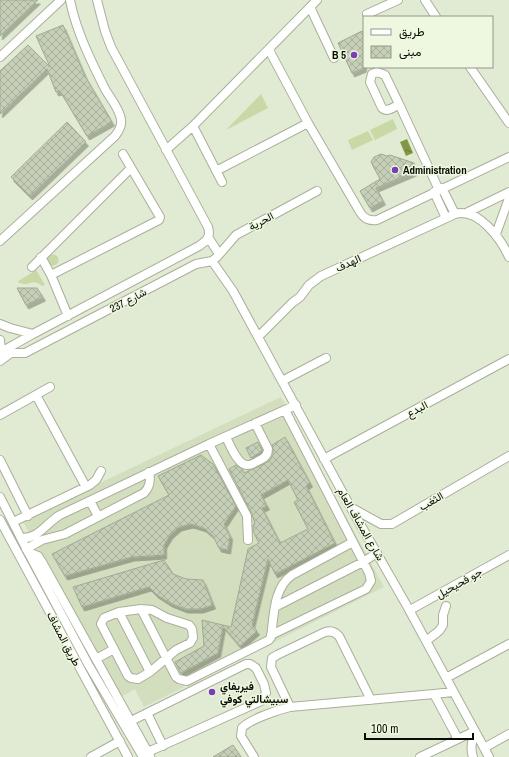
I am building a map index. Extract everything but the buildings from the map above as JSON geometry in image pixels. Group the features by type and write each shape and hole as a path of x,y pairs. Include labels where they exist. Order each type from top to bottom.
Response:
{"street":[{"path":"0,57 61,0"},
{"path":"0,240 115,136 120,129 120,116 105,89 86,47 70,0"},
{"path":"0,355 33,334 199,246 207,240 210,234 208,227 111,47 97,0"},
{"path":"166,150 193,126 317,0"},
{"path":"367,14 398,0"},
{"path":"425,0 435,16"},
{"path":"310,7 334,58"},
{"path":"269,50 308,123 360,212 365,218 377,220 509,157"},
{"path":"471,68 509,124"},
{"path":"400,104 387,110 383,110 370,82 372,74 377,72 384,75 400,104 438,190 446,218"},
{"path":"216,171 308,123"},
{"path":"193,126 222,182"},
{"path":"53,274 159,220 160,216 123,154"},
{"path":"32,267 131,168"},
{"path":"438,190 455,214"},
{"name":"الحرية","path":"212,261 215,260 236,235 317,191"},
{"path":"466,213 509,192"},
{"path":"496,234 509,198"},
{"path":"466,213 496,234 509,257"},
{"name":"الهدف","path":"258,337 300,297 309,285 321,276 455,214 466,213"},
{"path":"208,237 219,254"},
{"path":"501,241 509,237"},
{"path":"41,257 53,274 72,313"},
{"name":"شارع المشاف العام","path":"212,261 233,291 351,508 410,610 488,757"},
{"name":"شارع 237","path":"0,355 11,353 22,354 28,352 196,264 212,261"},
{"path":"0,324 33,334"},
{"path":"0,340 0,355"},
{"path":"282,381 326,358"},
{"name":"البدع","path":"324,459 509,359"},
{"path":"0,414 50,387"},
{"path":"36,395 86,487"},
{"path":"22,538 27,539 36,536 54,519 209,444 296,405"},
{"path":"271,635 366,589 371,581 371,577 364,562 352,542 285,410"},
{"path":"226,437 240,462 250,465 265,458 268,448 255,423"},
{"path":"209,444 247,516 248,540"},
{"name":"الثغب","path":"351,508 381,524 392,524 509,456"},
{"path":"0,460 28,516"},
{"path":"13,522 86,487 96,480 101,471"},
{"path":"27,550 37,542 65,534 144,493 150,485 150,472"},
{"name":"طريق المشاف","path":"0,497 88,664 147,755"},
{"path":"90,501 98,516"},
{"name":"طريق المشاف","path":"0,520 128,757"},
{"path":"141,609 176,677 183,681 187,680 267,642 271,635 275,608 281,588 288,577 352,542"},
{"name":"طريق المشاف","path":"27,550 40,558 131,721 147,755"},
{"path":"275,608 364,562 377,553"},
{"name":"جو فحيحيل","path":"410,610 509,556"},
{"path":"426,641 439,630 443,624 443,615 446,606"},
{"path":"141,609 152,610 167,618 189,625 192,629 193,638 192,642 176,650 150,672 141,678 134,679 131,678 126,672 101,622 104,618 119,612 141,609"},
{"path":"119,612 150,672"},
{"path":"290,707 271,667 272,658 316,636 330,631 339,636 371,700"},
{"path":"446,678 509,644"},
{"path":"96,659 114,649"},
{"path":"131,721 246,664 250,664 256,668 264,684 266,693 261,701 163,746 147,755"},
{"path":"254,757 242,736 242,728 266,715 290,707 454,692"},
{"path":"434,694 458,739"},
{"path":"147,713 163,746"},
{"path":"420,757 475,731"},
{"path":"473,757 471,743 475,731"},
{"path":"484,748 509,734"},
{"path":"91,757 120,741"}],"shaded area":[{"path":"261,94 268,108 226,130"},
{"path":"393,119 397,129 375,140 370,130"},
{"path":"368,131 373,140 352,150 348,140"},
{"path":"51,255 55,255 57,256 57,264 51,265 48,262 48,258"},
{"path":"36,270 45,285 42,286 35,282 22,284 17,282"},
{"path":"281,397 384,587 144,707 135,689 121,697 22,520"}],"water":[{"path":"407,139 413,153 406,156 400,142"}],"place":[{"name":"B 5","path":"354,55"},
{"name":"Administration","path":"395,170"},
{"name":"فيريفاي سبيشالتي كوفي","path":"212,692"}]}
